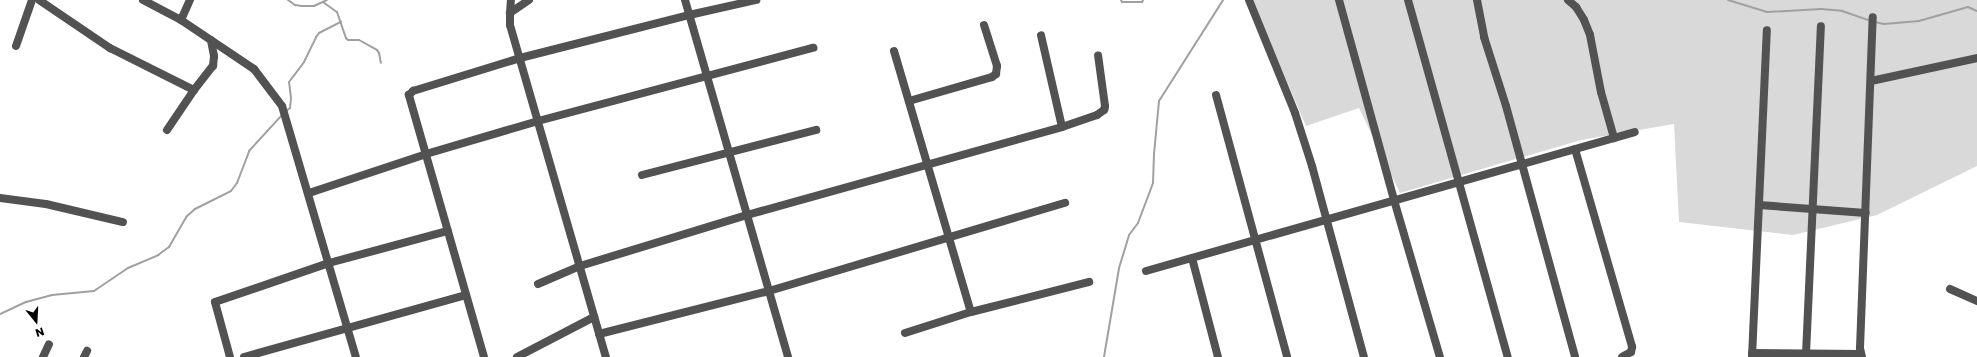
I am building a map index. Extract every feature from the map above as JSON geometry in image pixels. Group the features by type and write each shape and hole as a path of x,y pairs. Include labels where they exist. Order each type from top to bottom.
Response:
{"street":[{"path":"16,46 32,0"},
{"path":"39,0 110,48 194,90"},
{"path":"143,0 181,20 254,69 282,106 309,193 356,357"},
{"path":"181,20 190,0"},
{"path":"511,0 510,25 606,357"},
{"path":"510,13 529,0"},
{"path":"685,0 730,152 786,356"},
{"path":"484,357 409,95 413,91 520,58 756,0"},
{"path":"1249,0 1295,113 1327,220 1364,357"},
{"path":"1339,0 1394,200 1440,357"},
{"path":"1408,0 1508,357"},
{"path":"1477,0 1484,37 1575,357"},
{"path":"1568,0 1576,7 1584,20 1590,35 1601,92 1614,138"},
{"path":"1767,30 1752,355 1806,354 1861,356 1873,17"},
{"path":"909,101 992,77 996,74 998,66 984,26"},
{"path":"1806,354 1821,26"},
{"path":"1041,35 1062,127"},
{"path":"167,130 194,90 213,66 214,56 210,40"},
{"path":"309,193 426,154 538,122 813,48"},
{"path":"894,52 971,312"},
{"path":"538,284 580,266 747,215 1062,127 1097,115 1104,110 1105,106 1098,55"},
{"path":"1871,82 1977,58"},
{"path":"1216,95 1287,357"},
{"path":"642,175 816,130"},
{"path":"1146,271 1635,132"},
{"path":"1575,149 1632,347 1631,352 1622,357"},
{"path":"0,198 46,204 123,222"},
{"path":"599,334 769,291 1065,203"},
{"path":"1759,205 1866,213"},
{"path":"230,357 215,302 329,263 448,231"},
{"path":"1192,258 1218,357"},
{"path":"905,334 971,312 1089,282"},
{"path":"1950,289 1977,301"},
{"path":"244,357 466,295"},
{"path":"517,357 594,317"},
{"path":"43,357 49,344"}],"shaded area":[{"path":"1252,0 1977,0 1977,166 1877,215 1793,235 1679,222 1674,124 1581,140 1400,193 1359,108 1306,126"}],"waterway":[{"path":"288,0 295,5 302,6 314,6 327,0"},
{"path":"1121,0 1122,2 1142,2 1143,0"},
{"path":"1104,357 1119,268 1129,235 1138,223 1153,183 1159,101 1223,0"},
{"path":"1728,0 1767,12 1821,9 1842,11 1871,21"},
{"path":"323,2 337,12 346,38 348,40 359,40 377,50 381,63"},
{"path":"1875,22 1884,24 1919,21 1968,7 1977,11"},
{"path":"285,112 290,108 291,98 289,82 304,62 316,37 319,33 341,22"},
{"path":"0,314 26,302 52,295 94,291 128,268 158,255 169,247 186,217 195,209 231,191 237,183 249,151 282,115"}]}
